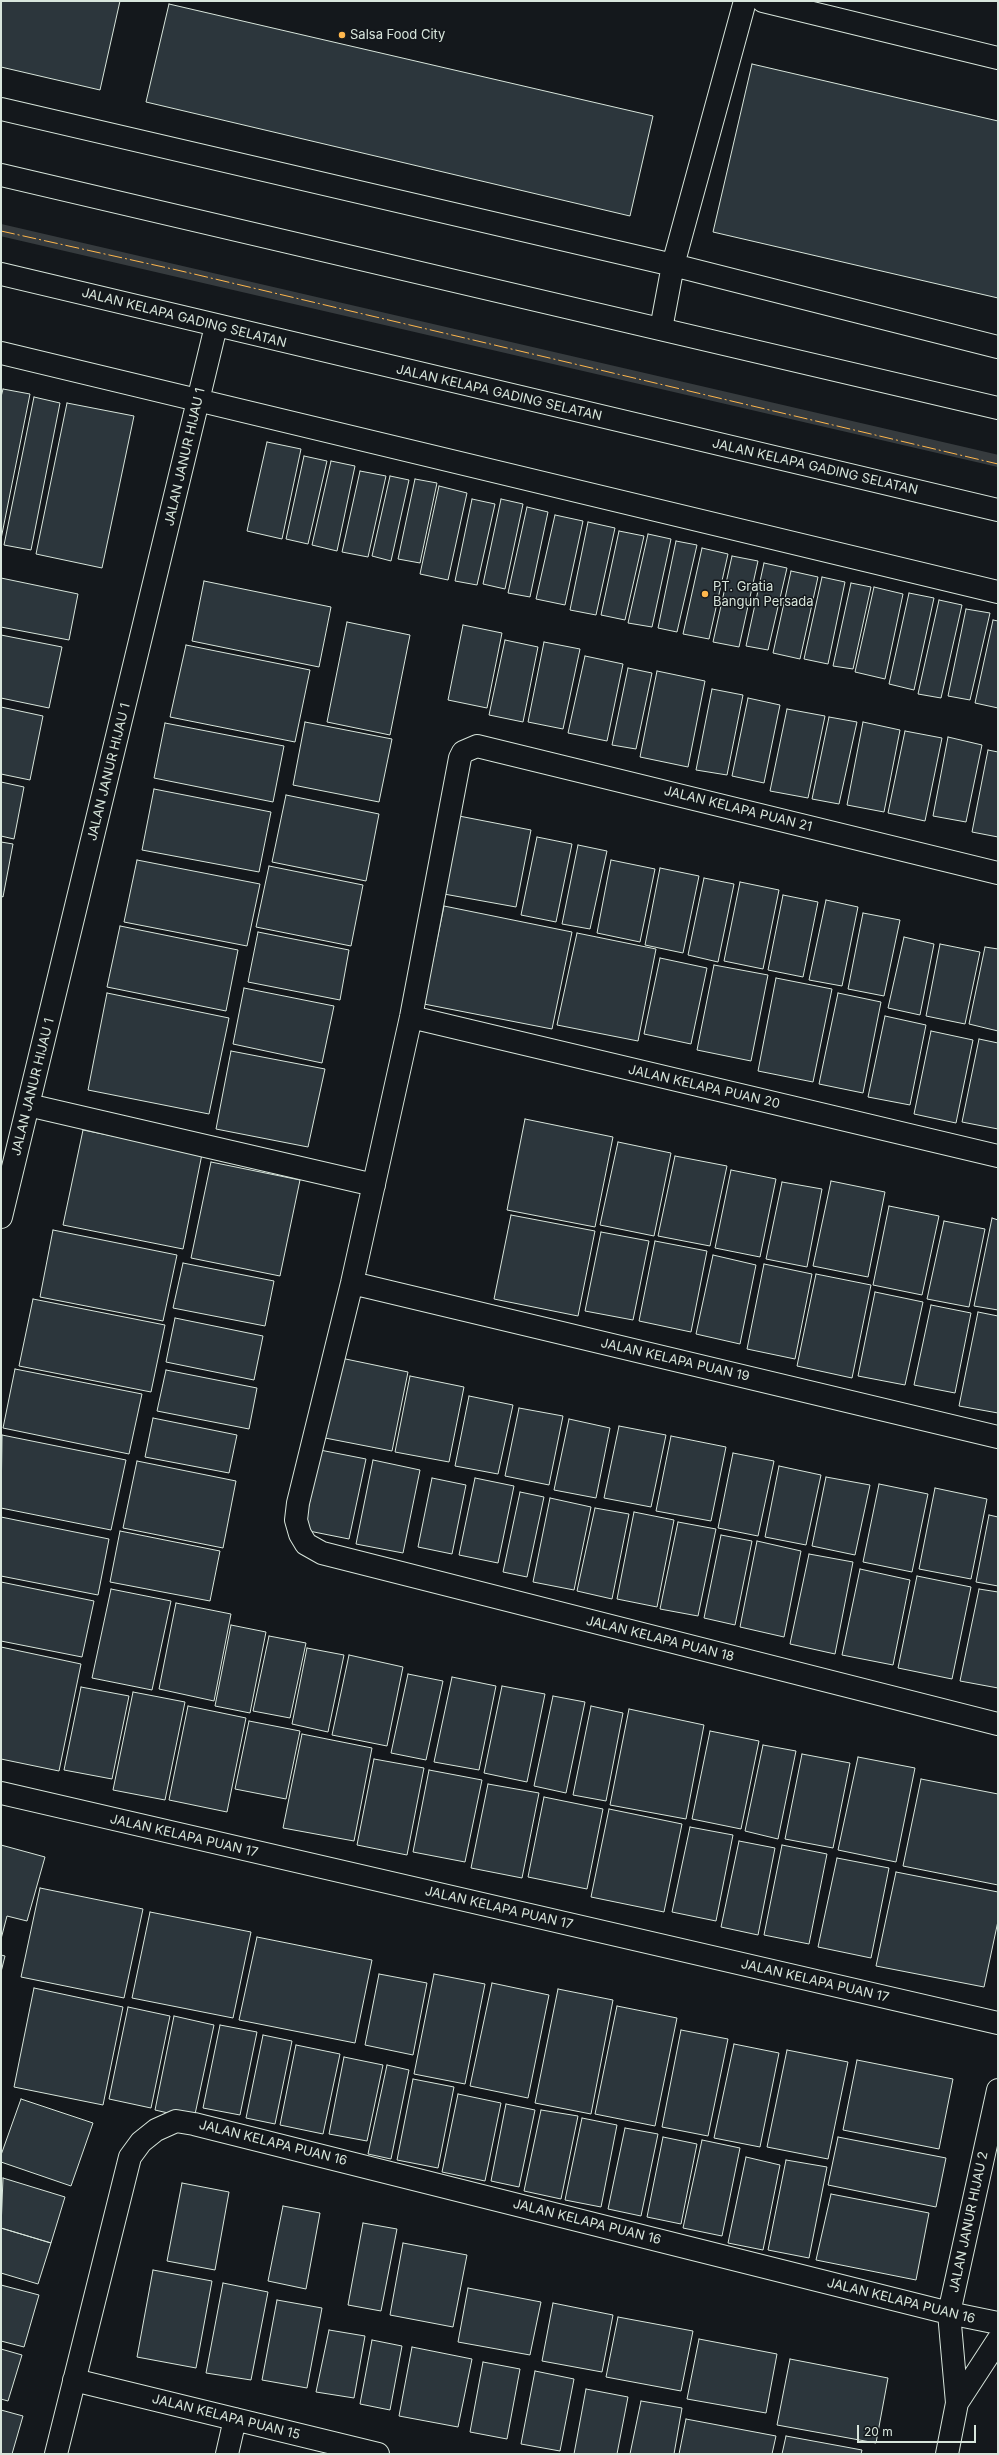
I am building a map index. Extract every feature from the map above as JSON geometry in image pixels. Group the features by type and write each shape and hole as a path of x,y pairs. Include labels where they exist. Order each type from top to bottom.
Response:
{"street":[{"path":"661,329 673,265 744,1"},
{"path":"763,1 998,58"},
{"path":"1,108 673,265 998,347"},
{"path":"1,175 998,408"},
{"name":"JALAN KELAPA GADING SELATAN","path":"1,274 998,510"},
{"name":"JALAN JANUR HIJAU 1","path":"1,1217 216,326"},
{"path":"1,353 198,402 998,592"},
{"name":"JALAN KELAPA PUAN 21","path":"477,746 998,873"},
{"name":"JALAN KELAPA PUAN 18","path":"477,746 469,748 460,758 411,1017 352,1283 298,1503 296,1520 300,1534 306,1544 322,1553 998,1724"},
{"name":"JALAN KELAPA PUAN 20","path":"411,1017 998,1156"},
{"path":"28,1105 374,1185"},
{"name":"JALAN KELAPA PUAN 19","path":"352,1283 998,1437"},
{"name":"JALAN KELAPA PUAN 17","path":"1,1793 998,2023"},
{"name":"JALAN JANUR HIJAU 2","path":"947,2454 957,2403 949,2313 998,2090"},
{"name":"JALAN KELAPA PUAN 16","path":"74,2380 130,2157 141,2142 156,2130 176,2121 194,2124 949,2313 998,2323"},
{"name":"JALAN JANUR HIJAU 2","path":"957,2403 998,2340"},
{"path":"56,2454 74,2380"},
{"name":"JALAN KELAPA PUAN 15","path":"74,2380 378,2454"},
{"path":"227,2454 234,2419"}],"building":[{"path":"1,1 120,1 100,90 1,67"},
{"path":"169,4 653,116 630,216 146,102"},
{"path":"752,64 998,121 998,298 713,232"},
{"path":"3,389 30,394 1,539 1,397"},
{"path":"34,397 60,403 31,550 4,545"},
{"path":"67,403 134,416 102,568 36,554"},
{"path":"267,442 301,449 282,539 247,531"},
{"path":"304,456 327,461 308,544 286,539"},
{"path":"331,461 355,466 337,551 312,545"},
{"path":"360,471 386,476 368,557 342,552"},
{"path":"390,476 409,480 391,561 372,556"},
{"path":"415,479 437,483 420,563 398,559"},
{"path":"439,486 467,493 448,580 420,574"},
{"path":"472,499 495,504 477,585 455,581"},
{"path":"501,499 523,504 505,589 483,584"},
{"path":"527,507 548,512 530,597 508,593"},
{"path":"555,515 583,521 565,605 536,599"},
{"path":"588,522 615,528 596,615 570,610"},
{"path":"619,531 644,536 625,620 601,615"},
{"path":"648,534 671,539 652,627 628,623"},
{"path":"676,541 697,545 677,632 658,628"},
{"name":"PT. Gratia Bangun Persada","path":"702,548 728,554 709,639 683,634"},
{"path":"732,556 758,561 739,647 713,642"},
{"path":"764,563 787,568 768,650 746,646"},
{"path":"791,571 818,577 800,659 773,653"},
{"path":"822,577 845,582 828,664 804,659"},
{"path":"1,578 78,594 69,640 1,627"},
{"path":"204,581 331,607 319,667 192,641"},
{"path":"851,583 871,587 853,669 833,666"},
{"path":"874,587 903,594 885,679 855,672"},
{"path":"909,593 934,598 914,690 889,684"},
{"path":"939,600 962,605 941,698 918,694"},
{"path":"966,609 990,613 970,700 948,696"},
{"path":"993,620 998,621 998,708 975,703"},
{"path":"347,622 410,635 390,735 327,722"},
{"path":"463,625 502,633 487,708 448,700"},
{"path":"1,635 62,647 49,708 1,698"},
{"path":"505,640 538,647 523,722 489,715"},
{"path":"544,642 580,649 563,729 528,722"},
{"path":"186,645 310,670 295,742 170,717"},
{"path":"585,656 623,664 607,741 568,733"},
{"path":"628,668 652,673 636,749 612,745"},
{"path":"657,671 705,681 688,767 640,757"},
{"path":"712,689 743,695 727,775 696,770"},
{"path":"748,698 780,705 764,783 732,776"},
{"path":"1,707 43,716 30,780 1,774"},
{"path":"787,709 825,716 808,798 770,791"},
{"path":"829,717 857,722 839,804 812,799"},
{"path":"305,722 392,739 379,802 293,785"},
{"path":"863,722 900,730 884,812 847,805"},
{"path":"165,723 284,746 273,802 154,778"},
{"path":"905,731 942,738 925,821 888,813"},
{"path":"948,737 982,745 966,822 933,816"},
{"path":"988,750 998,752 998,837 972,832"},
{"path":"1,782 24,787 14,839 1,836"},
{"path":"154,789 271,812 259,872 142,850"},
{"path":"286,795 379,814 366,881 272,862"},
{"path":"459,816 531,830 516,907 444,894"},
{"path":"537,837 572,844 556,922 521,915"},
{"path":"1,842 13,844 3,897 1,896"},
{"path":"578,845 607,851 590,929 562,924"},
{"path":"137,860 260,884 247,946 124,922"},
{"path":"611,860 655,869 640,942 597,933"},
{"path":"269,866 363,885 351,946 256,927"},
{"path":"660,868 699,876 683,953 645,945"},
{"path":"704,878 734,884 718,962 688,955"},
{"path":"740,882 779,890 763,969 724,961"},
{"path":"783,895 818,902 803,977 768,970"},
{"path":"826,900 858,907 842,986 809,980"},
{"path":"444,906 572,932 552,1029 424,1004"},
{"path":"863,913 900,920 884,996 848,989"},
{"path":"120,926 238,950 226,1011 107,987"},
{"path":"258,932 349,950 340,1000 248,982"},
{"path":"577,933 656,949 638,1041 557,1025"},
{"path":"904,937 934,944 920,1015 888,1008"},
{"path":"940,944 980,952 965,1024 926,1016"},
{"path":"985,947 998,949 998,1031 969,1024"},
{"path":"660,958 707,968 691,1044 644,1034"},
{"path":"714,965 768,975 751,1061 697,1050"},
{"path":"776,978 832,989 813,1082 758,1071"},
{"path":"244,988 334,1006 322,1063 233,1044"},
{"path":"107,993 229,1018 209,1114 88,1090"},
{"path":"838,993 881,1002 863,1093 819,1084"},
{"path":"885,1016 926,1025 910,1105 868,1097"},
{"path":"931,1031 973,1040 956,1123 914,1114"},
{"path":"979,1039 998,1043 998,1129 962,1122"},
{"path":"231,1051 325,1069 308,1147 216,1129"},
{"path":"525,1119 613,1137 595,1227 507,1210"},
{"path":"83,1130 202,1154 183,1249 63,1225"},
{"path":"618,1142 671,1153 654,1236 600,1225"},
{"path":"675,1156 727,1166 710,1246 658,1236"},
{"path":"211,1162 300,1180 280,1276 191,1258"},
{"path":"731,1170 776,1179 760,1257 715,1248"},
{"path":"831,1181 885,1192 868,1277 813,1266"},
{"path":"782,1182 822,1189 807,1267 766,1259"},
{"path":"889,1206 939,1216 922,1295 873,1285"},
{"path":"511,1215 595,1231 578,1316 494,1299"},
{"path":"992,1218 998,1220 998,1310 974,1306"},
{"path":"944,1221 985,1229 969,1307 927,1299"},
{"path":"53,1230 177,1255 163,1321 40,1297"},
{"path":"601,1232 649,1241 633,1320 585,1311"},
{"path":"655,1241 707,1251 691,1332 639,1321"},
{"path":"713,1255 756,1265 740,1344 696,1334"},
{"path":"183,1263 274,1281 265,1326 173,1308"},
{"path":"764,1264 812,1274 795,1359 747,1349"},
{"path":"816,1274 871,1285 852,1378 797,1366"},
{"path":"875,1292 923,1302 905,1385 858,1376"},
{"path":"33,1299 165,1325 151,1392 19,1366"},
{"path":"931,1305 971,1313 955,1393 914,1385"},
{"path":"978,1312 998,1316 998,1413 959,1406"},
{"path":"175,1318 263,1336 254,1380 166,1362"},
{"path":"336,1357 408,1372 392,1451 320,1437"},
{"path":"15,1369 142,1394 129,1454 3,1428"},
{"path":"166,1370 257,1388 249,1429 157,1411"},
{"path":"410,1376 464,1387 449,1462 395,1452"},
{"path":"469,1396 513,1405 498,1474 455,1466"},
{"path":"519,1408 563,1416 549,1485 505,1476"},
{"path":"153,1418 237,1435 229,1473 145,1457"},
{"path":"569,1419 610,1428 596,1498 554,1490"},
{"path":"619,1426 666,1435 651,1507 604,1498"},
{"path":"2,1435 126,1460 111,1530 1,1508"},
{"path":"671,1436 726,1447 711,1521 656,1511"},
{"path":"320,1450 366,1459 349,1539 304,1530"},
{"path":"733,1453 774,1461 758,1536 718,1528"},
{"path":"373,1460 420,1470 403,1553 356,1544"},
{"path":"137,1461 236,1481 223,1548 123,1528"},
{"path":"779,1466 821,1475 806,1545 765,1537"},
{"path":"826,1477 870,1485 855,1555 812,1546"},
{"path":"432,1478 466,1485 452,1554 418,1547"},
{"path":"475,1478 514,1486 498,1563 459,1555"},
{"path":"879,1484 928,1494 912,1572 863,1562"},
{"path":"935,1488 987,1499 971,1579 919,1569"},
{"path":"520,1492 544,1497 527,1577 503,1572"},
{"path":"550,1498 591,1507 574,1590 533,1582"},
{"path":"595,1508 629,1514 612,1599 577,1591"},
{"path":"634,1512 674,1520 657,1607 617,1599"},
{"path":"989,1515 998,1517 998,1586 976,1582"},
{"path":"1,1517 109,1539 98,1595 1,1576"},
{"path":"678,1522 716,1529 698,1616 660,1609"},
{"path":"120,1531 220,1551 210,1601 110,1582"},
{"path":"721,1535 752,1541 735,1625 704,1618"},
{"path":"757,1541 801,1551 784,1637 740,1627"},
{"path":"809,1554 853,1562 835,1654 790,1644"},
{"path":"860,1569 910,1580 893,1665 842,1655"},
{"path":"917,1576 971,1587 952,1679 898,1668"},
{"path":"1,1582 94,1601 82,1657 1,1641"},
{"path":"111,1589 171,1601 152,1690 92,1678"},
{"path":"979,1589 998,1592 998,1688 960,1681"},
{"path":"176,1603 231,1614 214,1701 159,1689"},
{"path":"231,1625 266,1632 250,1713 215,1706"},
{"path":"269,1636 306,1643 290,1718 253,1711"},
{"path":"1,1647 81,1664 59,1771 1,1759"},
{"path":"307,1648 344,1655 328,1732 292,1724"},
{"path":"349,1655 403,1667 387,1746 332,1735"},
{"path":"408,1674 443,1681 426,1760 391,1753"},
{"path":"452,1677 496,1686 479,1770 434,1762"},
{"path":"502,1686 545,1694 527,1782 484,1773"},
{"path":"81,1687 129,1696 112,1779 64,1770"},
{"path":"133,1692 185,1702 165,1800 113,1790"},
{"path":"553,1696 585,1702 566,1793 534,1786"},
{"path":"188,1706 246,1718 227,1812 169,1800"},
{"path":"591,1706 623,1713 606,1801 573,1795"},
{"path":"629,1709 704,1725 686,1819 610,1805"},
{"path":"249,1721 300,1731 286,1799 235,1789"},
{"path":"710,1731 759,1741 741,1829 692,1819"},
{"path":"302,1734 372,1748 354,1841 283,1828"},
{"path":"763,1745 796,1751 778,1839 745,1831"},
{"path":"802,1754 850,1763 833,1848 785,1839"},
{"path":"858,1757 915,1768 896,1862 838,1850"},
{"path":"374,1759 424,1768 407,1855 357,1845"},
{"path":"429,1770 482,1780 465,1862 413,1852"},
{"path":"921,1779 998,1794 998,1885 903,1866"},
{"path":"488,1784 539,1793 522,1878 471,1868"},
{"path":"544,1797 603,1809 587,1889 528,1877"},
{"path":"609,1809 682,1824 664,1912 591,1897"},
{"path":"690,1827 733,1835 716,1921 672,1912"},
{"path":"739,1841 775,1848 758,1935 721,1927"},
{"path":"1,1845 45,1857 27,1921 7,1916 1,1939"},
{"path":"782,1845 827,1854 809,1944 764,1935"},
{"path":"837,1858 889,1868 871,1958 818,1947"},
{"path":"896,1872 998,1892 998,1921 984,1987 876,1966"},
{"path":"40,1888 143,1909 124,1998 21,1977"},
{"path":"150,1912 251,1932 233,2018 132,1998"},
{"path":"257,1937 372,1960 355,2043 239,2020"},
{"path":"1,1955 5,1956 1,1972"},
{"path":"379,1974 427,1983 413,2055 365,2045"},
{"path":"434,1974 485,1984 465,2084 414,2074"},
{"path":"492,1983 549,1995 528,2098 470,2086"},
{"path":"34,1988 123,2007 103,2105 14,2087"},
{"path":"558,1989 613,2000 591,2114 535,2103"},
{"path":"617,2006 677,2018 655,2126 595,2114"},
{"path":"128,2007 170,2016 151,2108 109,2099"},
{"path":"174,2016 214,2025 194,2119 155,2110"},
{"path":"220,2025 257,2032 240,2115 203,2108"},
{"path":"681,2030 728,2039 708,2136 662,2127"},
{"path":"263,2035 292,2041 275,2124 246,2118"},
{"path":"734,2044 779,2053 760,2147 714,2138"},
{"path":"296,2045 340,2054 323,2134 280,2125"},
{"path":"787,2050 848,2062 828,2159 767,2147"},
{"path":"344,2057 383,2065 367,2141 329,2134"},
{"path":"857,2060 953,2079 939,2149 843,2130"},
{"path":"387,2065 409,2070 391,2159 368,2154"},
{"path":"413,2079 454,2087 438,2168 397,2160"},
{"path":"458,2094 501,2103 485,2181 442,2172"},
{"path":"21,2099 93,2123 71,2186 1,2162 1,2155"},
{"path":"506,2104 535,2110 519,2187 491,2181"},
{"path":"541,2110 578,2116 561,2199 524,2191"},
{"path":"582,2118 617,2125 601,2207 565,2200"},
{"path":"625,2128 658,2134 641,2216 608,2209"},
{"path":"663,2137 697,2144 681,2224 647,2217"},
{"path":"838,2137 946,2158 936,2207 828,2185"},
{"path":"702,2140 740,2148 722,2236 683,2228"},
{"path":"746,2157 780,2165 763,2250 728,2243"},
{"path":"786,2160 827,2167 809,2258 768,2250"},
{"path":"3,2178 65,2197 51,2243 1,2228"},
{"path":"182,2183 229,2192 215,2270 167,2261"},
{"path":"831,2194 929,2213 916,2280 816,2260"},
{"path":"283,2206 320,2213 306,2289 268,2281"},
{"path":"363,2223 397,2229 381,2311 348,2305"},
{"path":"1,2228 51,2243 38,2284 1,2273"},
{"path":"403,2243 467,2255 453,2327 390,2315"},
{"path":"153,2270 212,2281 196,2368 137,2357"},
{"path":"223,2283 268,2292 251,2380 206,2373"},
{"path":"1,2285 39,2295 24,2347 1,2341"},
{"path":"468,2288 541,2302 530,2355 458,2342"},
{"path":"277,2300 322,2308 307,2388 262,2380"},
{"path":"553,2303 613,2315 602,2372 542,2361"},
{"path":"618,2317 693,2331 681,2391 606,2377"},
{"path":"329,2330 365,2336 354,2398 316,2392"},
{"path":"699,2339 777,2354 766,2413 687,2399"},
{"path":"372,2340 402,2346 390,2410 360,2404"},
{"path":"412,2347 472,2359 458,2427 399,2416"},
{"path":"1,2349 22,2355 8,2401 1,2399"},
{"path":"790,2359 888,2378 876,2443 777,2425"},
{"path":"483,2362 520,2369 507,2439 470,2432"},
{"path":"535,2371 574,2379 560,2451 521,2444"},
{"path":"586,2389 628,2397 617,2454 574,2454"},
{"path":"641,2401 682,2408 674,2454 630,2454"},
{"path":"1,2410 23,2416 12,2454 1,2454"},
{"path":"686,2419 776,2436 772,2454 679,2454"},
{"path":"786,2436 862,2450 861,2454 782,2454"}],"waterway":[{"path":"1,230 998,461"}],"power":[{"path":"1,231 177,270 998,464"}],"place":[{"name":"Salsa Food City","path":"342,35"},
{"name":"PT. Gratia Bangun Persada","path":"705,594"}]}
